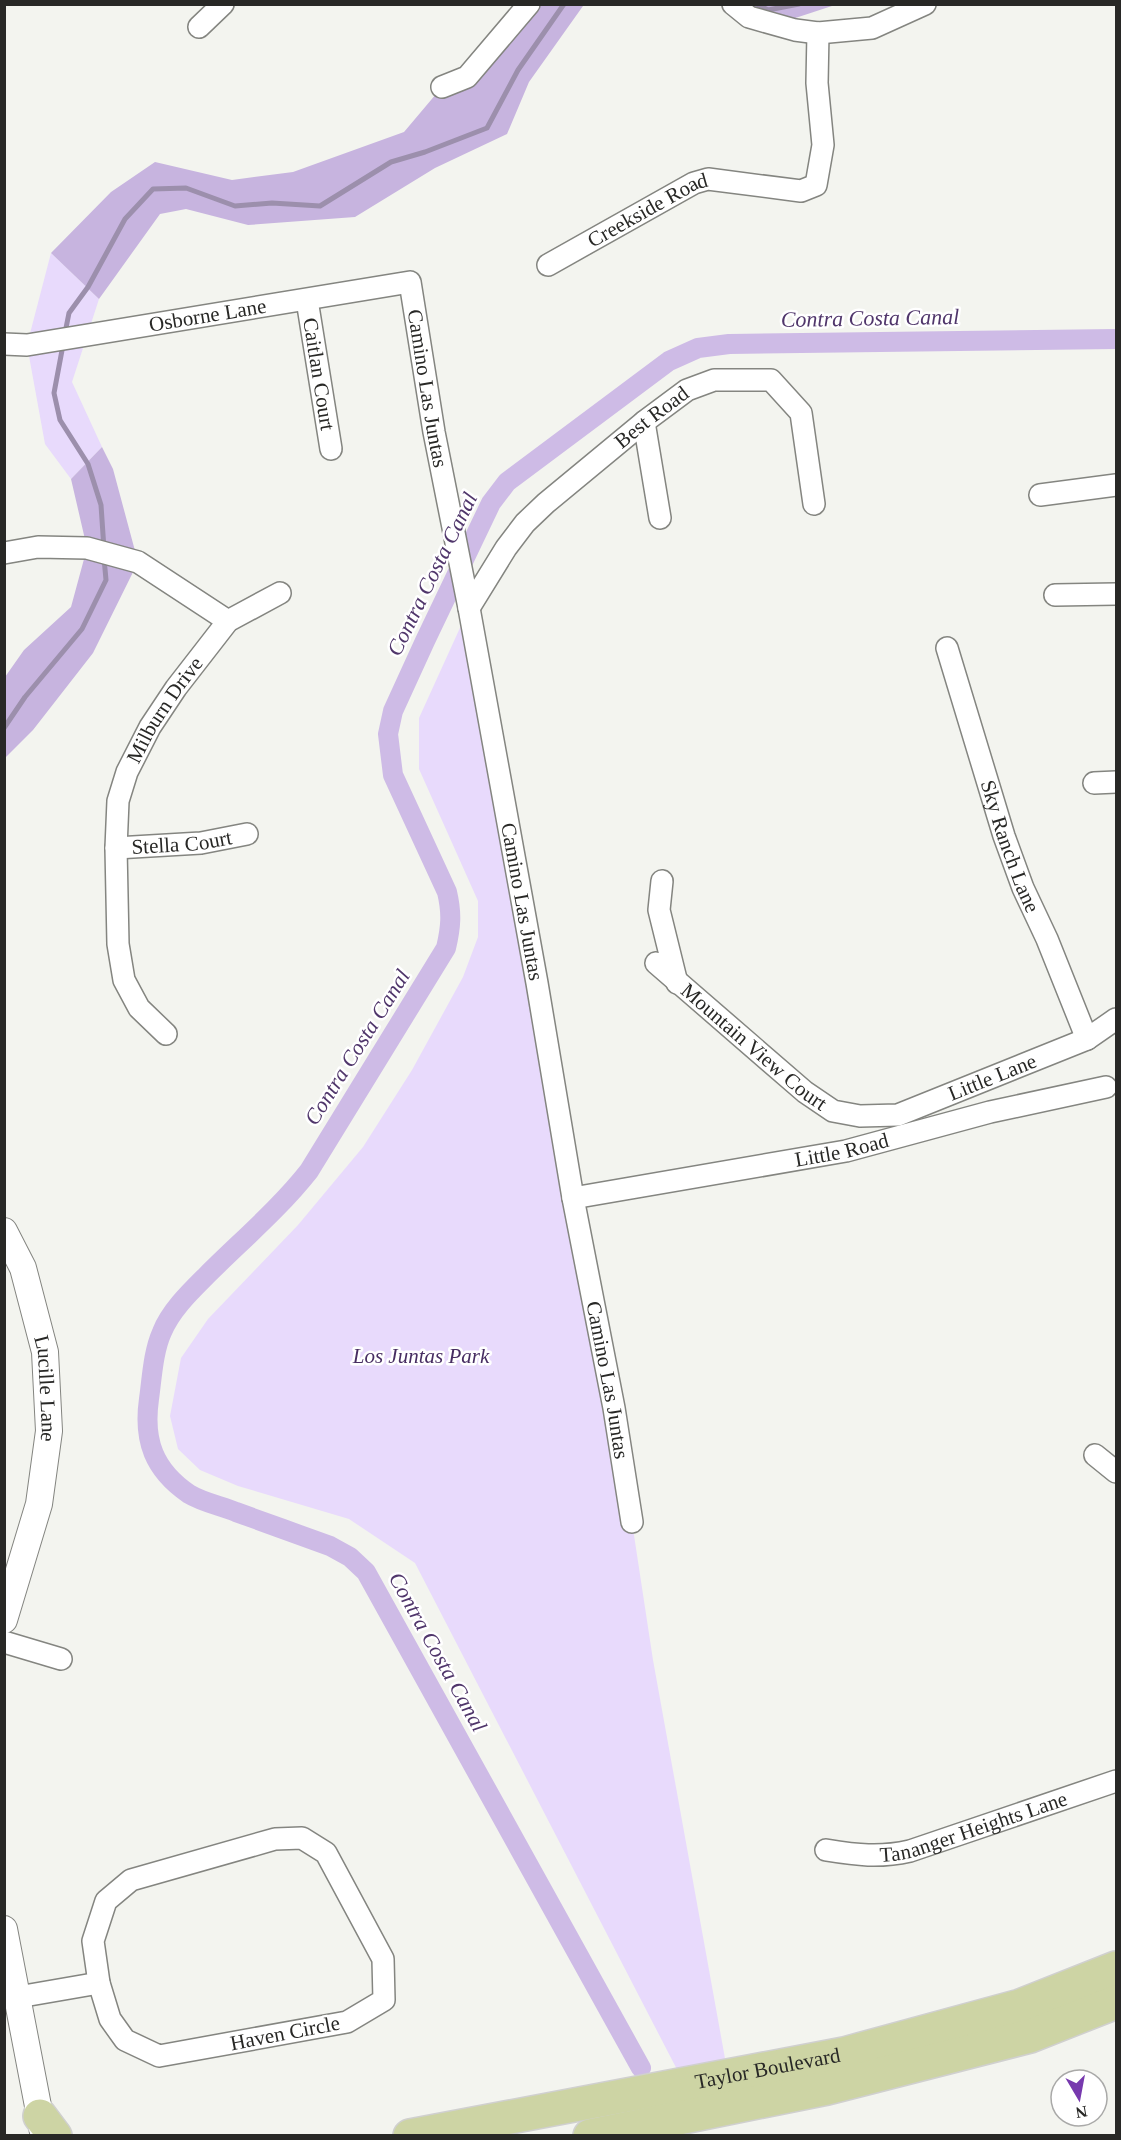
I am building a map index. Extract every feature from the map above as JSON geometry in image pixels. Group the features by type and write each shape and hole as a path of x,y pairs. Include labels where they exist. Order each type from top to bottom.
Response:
{"main road":[{"name":"Taylor Boulevard","path":"410,2136 844,2054 1020,2006 1116,1968"},
{"name":"Taylor Boulevard","path":"590,2136 838,2086 1030,2036 1116,2002"}],"street":[{"path":"199,27 223,4"},
{"path":"442,87 467,76 529,4"},
{"path":"733,4 749,17 795,30 818,33 872,28 925,4"},
{"name":"Creekside Road","path":"548,266 694,183 708,179 801,191 816,185 823,145 817,83 818,33"},
{"name":"Osborne Lane","path":"4,344 27,345 410,282"},
{"name":"Camino Las Juntas","path":"410,282 434,432 537,983 573,1198 614,1408 632,1522"},
{"name":"Caitlan Court","path":"307,300 331,449"},
{"name":"Best Road","path":"467,600 525,523 546,503 644,422 687,390 714,380 771,380 801,412 814,504"},
{"path":"644,422 660,518"},
{"path":"1041,495 1116,485"},
{"path":"4,553 38,547 87,548 138,562 228,621 280,593"},
{"path":"1055,595 1116,594"},
{"name":"Milburn Drive","path":"166,1034 139,1008 124,980 118,945 116,848 118,801 127,772 150,727 176,688 228,621"},
{"name":"Sky Ranch Lane","path":"947,648 1004,836 1023,888 1040,923 1087,1039"},
{"path":"1094,783 1116,782"},
{"name":"Stella Court","path":"116,848 201,843 247,834"},
{"path":"662,881 659,910 677,983"},
{"name":"Mountain View Court","path":"656,963 805,1092 834,1111 860,1116"},
{"name":"Little Lane","path":"860,1116 898,1115 1087,1039 1116,1019"},
{"name":"Little Road","path":"573,1198 846,1151 990,1112 1106,1087"},
{"name":"Lucille Lane","path":"4,1231 23,1268 45,1352 49,1431 39,1504 4,1620"},
{"path":"1095,1455 1116,1472"},
{"path":"4,1642 61,1659"},
{"name":"Tananger Heights Lane","path":"826,1850 867,1856 892,1855 910,1851 1116,1781"},
{"name":"Haven Circle","path":"302,1838 326,1853 383,1959 384,2000 347,2022 159,2056 125,2040 110,2019 99,1983 93,1941 106,1901 131,1880 274,1839 302,1838"},
{"path":"4,1929 46,2129"},
{"path":"18,1997 99,1983"}],"green space":[{"path":"51,253 99,299 72,382 102,447 71,479 45,444 27,345"},
{"name":"Los Juntas Park","path":"469,608 728,2075 684,2083 415,1563 349,1519 238,1486 200,1470 178,1449 170,1416 181,1358 208,1319 298,1225 363,1147 412,1070 463,977 478,937 478,901 419,769 419,718"}],"shaded area":[{"path":"529,5 587,5 583,6 529,82 507,134 435,168 355,217 248,225 186,209 160,214 99,299 51,253 111,192 155,162 232,180 293,172 404,132 442,87"},
{"path":"733,5 835,5 774,25"},
{"path":"102,447 113,469 138,562 93,653 33,730 5,758 5,677 24,650 71,607 87,548 71,479"}],"waterway":[{"path":"65,333 69,313 88,287 125,219 153,189 186,188 235,206 272,203 320,206 391,162 425,152 487,128 518,70 564,4"},
{"path":"757,4 768,10 799,4"},
{"name":"Contra Costa Canal","path":"641,2068 366,1572 350,1557 330,1546 194,1497 177,1485 159,1464 150,1441 148,1428 153,1365 159,1340 170,1316 182,1302 273,1212 309,1171 446,948 450,920 447,892 393,775 388,734 393,711 425,641 491,503 507,482 669,361 698,348 729,344 1116,339"},
{"path":"63,345 54,393 60,420 88,464 101,505 104,549"},
{"path":"4,728 25,697 82,629 106,580 104,558"}]}
